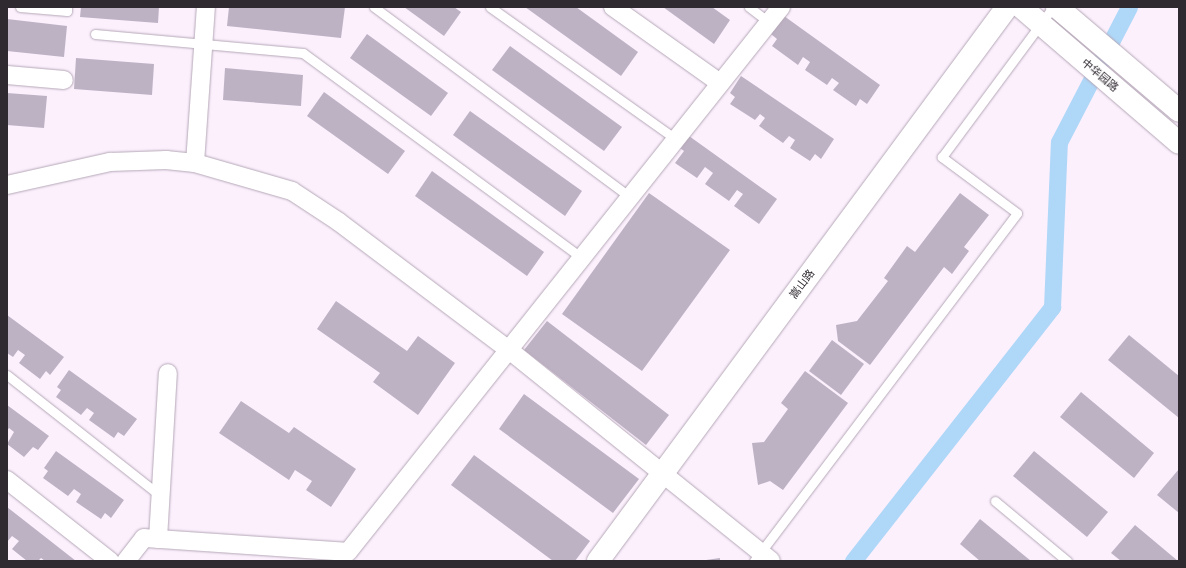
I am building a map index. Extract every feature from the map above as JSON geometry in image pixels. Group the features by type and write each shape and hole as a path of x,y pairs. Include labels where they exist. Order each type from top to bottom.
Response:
{"street":[{"path":"195,163 206,7"},
{"path":"612,7 720,83"},
{"path":"126,561 144,538 348,552 781,7"},
{"name":"嵩山路","path":"598,561 1007,7"},
{"name":"中华园路","path":"1021,7 1047,16 1068,48 1179,143"},
{"path":"1057,7 1179,111"},
{"path":"7,75 64,80"},
{"path":"7,185 110,162 166,160 195,163 292,191 339,222 508,350 662,473 762,558"},
{"path":"158,539 168,373"},
{"path":"7,480 110,561"}],"lane":[{"path":"20,7 67,11 67,7"},
{"path":"374,7 630,197"},
{"path":"490,7 676,139"},
{"path":"749,7 769,22"},
{"path":"762,558 1016,213 942,157 1047,16"},
{"path":"95,34 303,53 582,258"},
{"path":"7,375 161,496"},
{"path":"996,501 1067,561"}],"building":[{"path":"81,7 159,7 158,23 80,17"},
{"path":"229,7 345,7 341,38 227,26"},
{"path":"404,7 454,7 461,12 444,36"},
{"path":"525,7 576,7 638,52 621,76"},
{"path":"663,7 712,7 730,20 714,44"},
{"path":"784,16 880,85 867,104 860,99 856,106 833,90 839,83 832,78 827,85 805,70 810,62 803,57 798,65 772,46 777,39 771,34"},
{"path":"7,19 67,26 64,57 7,51"},
{"path":"367,34 448,93 431,116 350,58"},
{"path":"510,46 622,127 604,151 492,70"},
{"path":"76,58 154,64 152,95 74,89"},
{"path":"225,68 303,75 301,106 223,100"},
{"path":"741,76 834,139 821,159 815,154 810,161 790,148 795,140 789,136 783,143 759,126 765,118 760,114 755,120 730,104 735,97 730,93"},
{"path":"324,92 405,151 388,174 307,116"},
{"path":"7,93 47,96 44,128 7,125"},
{"path":"470,111 582,191 565,216 453,135"},
{"path":"689,136 777,199 759,224 734,206 743,194 737,190 729,201 705,184 713,173 705,167 697,178 675,163 684,151 680,148"},
{"path":"432,171 544,252 527,276 415,196"},
{"path":"649,193 730,250 642,371 562,314"},
{"path":"960,193 989,215 964,247 969,251 952,274 944,267 870,365 838,341 836,325 857,321 888,281 884,278 907,246 915,252"},
{"path":"336,301 407,351 418,336 455,363 418,415 373,382 380,373 317,329"},
{"path":"7,315 64,357 50,375 46,371 40,379 19,363 25,355 18,350 13,357 7,353"},
{"path":"547,321 669,415 646,445 524,350"},
{"path":"1129,335 1179,376 1179,418 1108,360"},
{"path":"832,340 864,364 841,395 809,371"},
{"path":"69,370 137,419 124,436 118,432 114,438 89,420 94,413 87,408 81,415 56,397 61,390 57,387"},
{"path":"805,371 848,403 783,490 770,481 758,485 752,443 764,442 788,409 781,403"},
{"path":"1081,392 1154,453 1134,478 1060,417"},
{"path":"524,394 639,479 613,513 499,429"},
{"path":"241,401 289,433 294,427 356,469 331,507 306,490 312,481 295,470 289,480 219,433"},
{"path":"7,405 49,436 38,450 33,447 24,457 7,444 14,432 9,428 7,431"},
{"path":"56,451 124,500 111,518 105,513 101,519 76,502 81,494 74,489 68,496 43,478 48,471 44,468"},
{"path":"1034,451 1108,512 1087,537 1013,476"},
{"path":"474,455 590,541 575,561 553,561 451,485"},
{"path":"1179,469 1179,513 1157,495"},
{"path":"7,507 76,561 45,561 41,558 38,561 27,561 12,549 19,541 12,536 7,542"},
{"path":"980,519 1031,561 980,561 960,544"},
{"path":"1135,525 1178,561 1121,561 1111,553"},
{"path":"720,558 720,561 706,561 706,560"}],"waterway":[{"path":"853,561 1052,307 1059,142 1129,7"}]}
